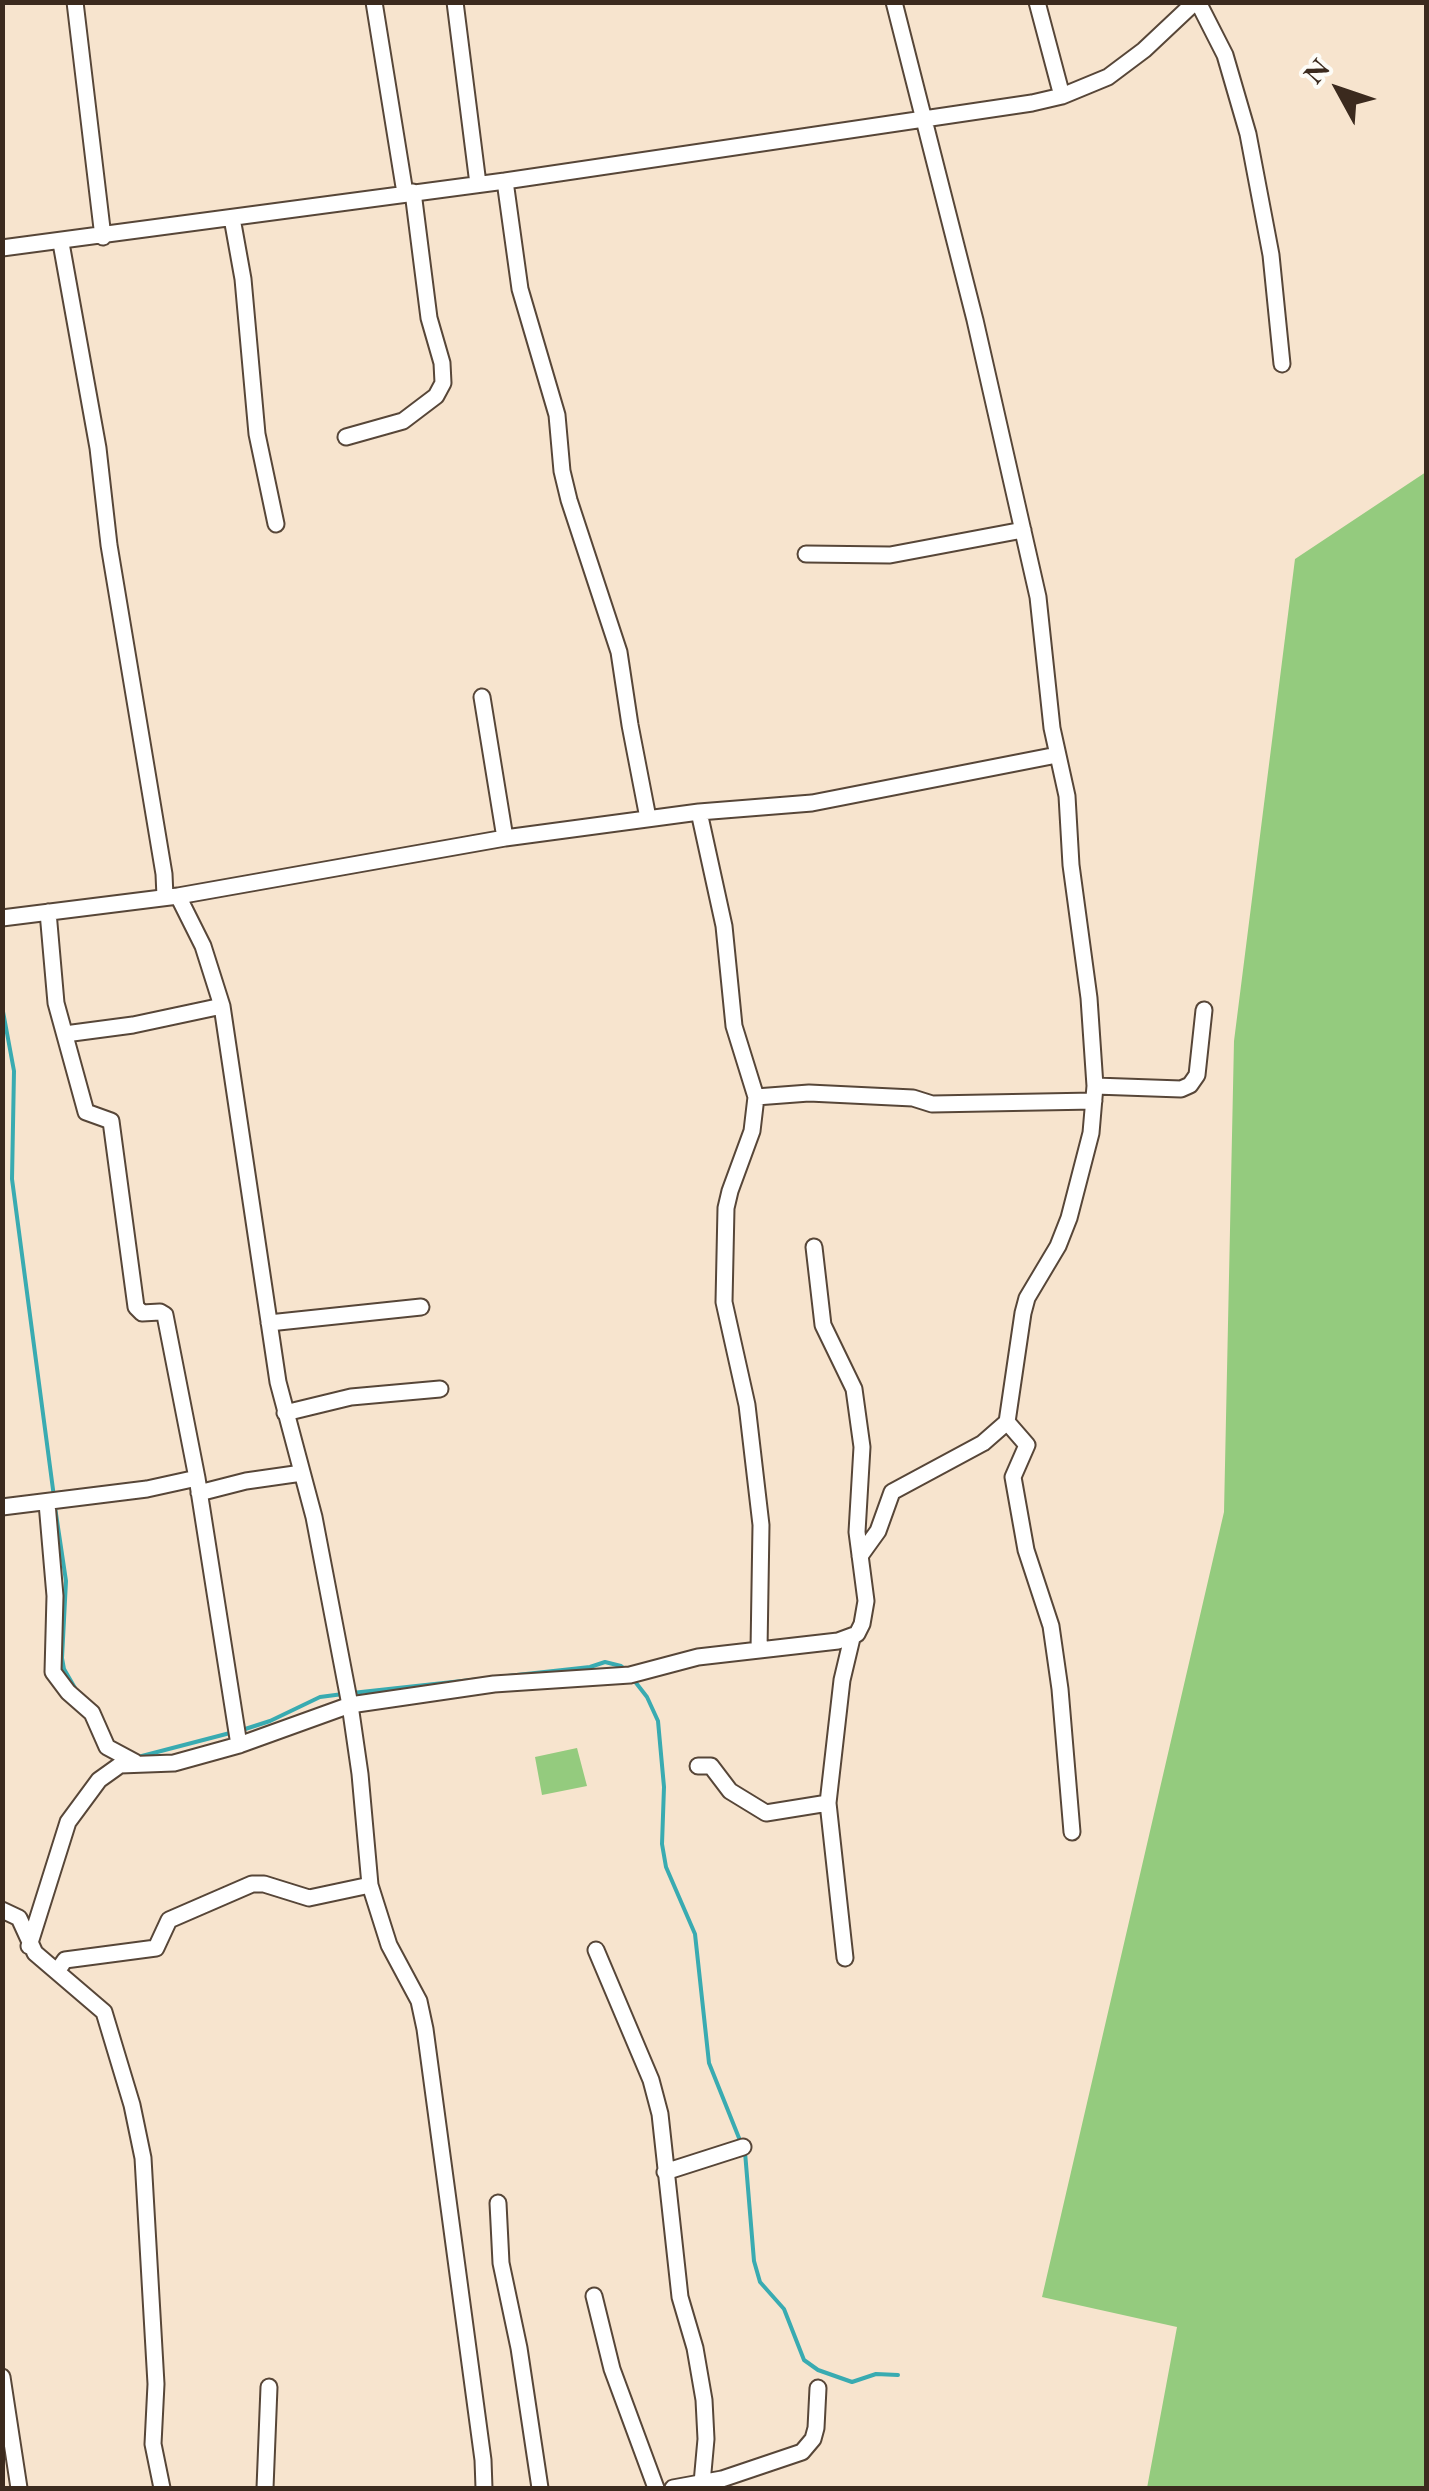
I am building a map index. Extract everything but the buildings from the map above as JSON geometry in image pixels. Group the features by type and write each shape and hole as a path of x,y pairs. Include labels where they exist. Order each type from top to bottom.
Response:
{"street":[{"path":"75,2 104,237"},
{"path":"346,437 403,421 436,396 443,383 374,2"},
{"path":"454,2 478,184"},
{"path":"860,1556 878,1531 892,1492 983,1443 1007,1422 1023,1313 1069,1218 1092,1133 1094,1093 1089,998 1071,865 1067,796 1057,755 1038,596 976,320 894,2"},
{"path":"1037,2 1062,96"},
{"path":"2,248 505,181 1062,96 1090,86 1128,64 1196,2 1225,54 1248,134 1271,255 1282,364"},
{"path":"505,181 520,288 556,414 569,500 620,652 648,818"},
{"path":"232,218 258,434 276,524"},
{"path":"61,242 98,448 112,562 164,874 172,896 203,946 222,1006 285,1413 314,1517 350,1705 370,1884 388,1944 419,2001 425,2029 484,2488"},
{"path":"806,554 890,555 1023,530"},
{"path":"482,697 505,838"},
{"path":"2,918 172,896 505,838 699,812 812,803 1057,755"},
{"path":"699,812 724,926 734,1026 756,1097 752,1131 726,1208 724,1302 747,1405 760,1524 759,1650"},
{"path":"48,912 56,1003 86,1112 111,1121 136,1307 142,1313 166,1315 239,1745"},
{"path":"65,1034 222,1006"},
{"path":"756,1097 809,1093 913,1098 932,1104 1181,1089 1198,1075 1204,1010"},
{"path":"814,1247 823,1325 854,1389 862,1448 856,1532 866,1609 860,1629 852,1638 842,1680 828,1804 845,1958"},
{"path":"270,1323 421,1306"},
{"path":"285,1413 351,1397 440,1389"},
{"path":"1007,1422 1027,1445 1013,1477 1026,1550 1051,1626 1072,1832"},
{"path":"2,1507 302,1473"},
{"path":"47,1504 55,1596 53,1672 68,1692 92,1712 107,1747 122,1758 148,1766"},
{"path":"29,1946 68,1822 99,1780 120,1765 174,1763 239,1745 350,1705 494,1684 630,1675 681,1660 852,1638"},
{"path":"698,1766 711,1766 730,1792 766,1813 828,1804"},
{"path":"58,1970 65,1960 156,1948 169,1920 252,1884 310,1898 370,1884"},
{"path":"2,1910 19,1918 29,1946 104,2012 140,2132 156,2384 153,2444 162,2488"},
{"path":"596,1950 651,2080 660,2114 680,2297 695,2348 704,2400 702,2483"},
{"path":"665,2172 743,2148"},
{"path":"498,2203 501,2262 519,2348 540,2488"},
{"path":"594,2296 612,2369 656,2488"},
{"path":"2,2377 19,2488"},
{"path":"264,2488 268,2387"},
{"path":"673,2488 723,2484 760,2464 796,2456 808,2447 816,2428 818,2388"}],"green space":[{"path":"1426,472 1426,2488 1147,2488 1177,2327 1042,2297 1224,1512 1234,1041 1295,559"},
{"path":"577,1748 587,1786 542,1795 535,1757"}],"waterway":[{"path":"2,1006 14,1071 12,1179 54,1497"},
{"path":"55,1507 66,1581 62,1658 75,1688"},
{"path":"352,1693 590,1667 605,1662 627,1671"},
{"path":"633,1679 658,1721 666,1867 695,1934 709,2063 741,2143"},
{"path":"239,1731 320,1697 343,1694"},
{"path":"96,1708 109,1735"},
{"path":"138,1757 230,1733"},
{"path":"745,2152 754,2261 760,2282 784,2309 804,2360 818,2370 852,2382 876,2374 898,2375"}]}
